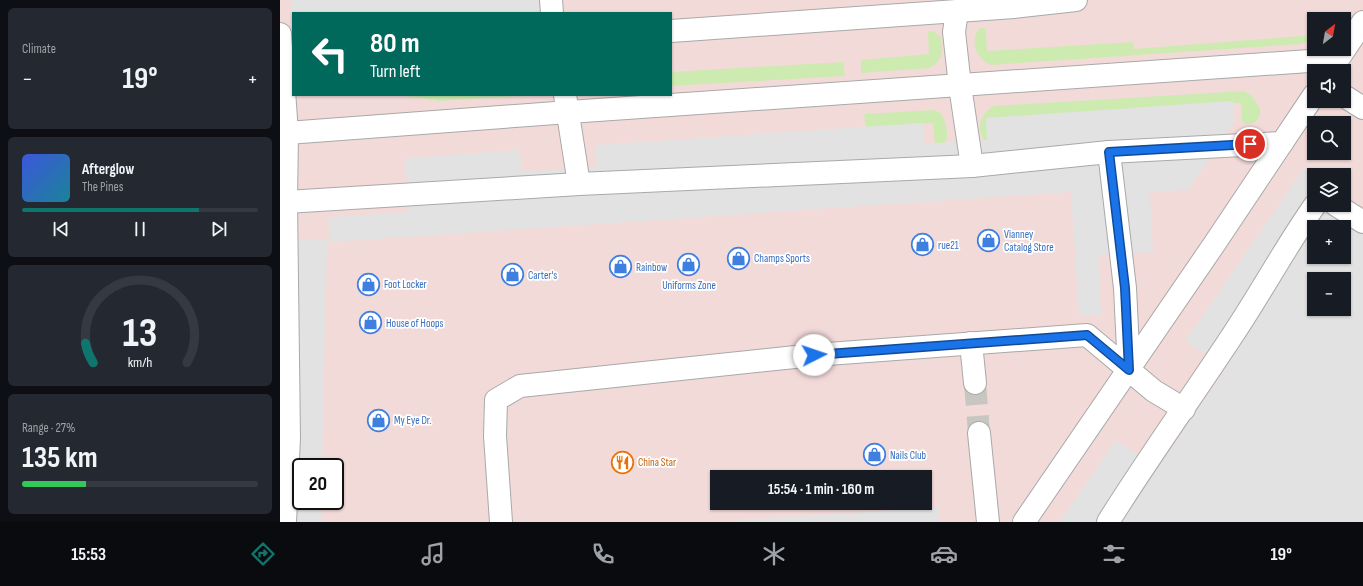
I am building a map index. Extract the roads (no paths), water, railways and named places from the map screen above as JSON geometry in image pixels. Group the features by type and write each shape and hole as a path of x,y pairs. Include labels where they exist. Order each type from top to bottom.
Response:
{"lane":[{"path":"552,0 552,12"},
{"path":"672,31 1014,7 1076,0"},
{"path":"957,11 954,32 960,86 972,166"},
{"path":"1335,64 1363,22"},
{"path":"285,42 282,135 286,202 285,522"},
{"path":"282,135 567,104 960,86 1307,67"},
{"path":"1351,100 1363,108"},
{"path":"567,104 579,184"},
{"path":"1024,522 1129,370 1307,106"},
{"path":"286,202 579,184 972,166 1109,152 1282,143"},
{"path":"1109,152 1125,288 1129,370"},
{"path":"1108,522 1149,457 1184,409 1235,332 1311,212"},
{"path":"1347,212 1363,222"},
{"path":"501,522 495,436 496,400 520,386 814,355 1087,335 1154,391 1184,409"},
{"path":"971,343 975,383"},
{"path":"979,433 988,522"}],"tunnel":[{"path":"975,383 979,433"}],"place":[{"name":"Vianney Catalog Store","path":"989,240"},
{"name":"rue21","path":"923,245"},
{"name":"Champs Sports","path":"739,258"},
{"name":"Uniforms Zone","path":"689,265"},
{"name":"Rainbow","path":"621,267"},
{"name":"Carter's","path":"513,275"},
{"name":"Foot Locker","path":"369,284"},
{"name":"House of Hoops","path":"371,323"},
{"name":"My Eye Dr.","path":"378,420"},
{"name":"Nails Club","path":"874,455"},
{"name":"China Star","path":"622,462"}]}
